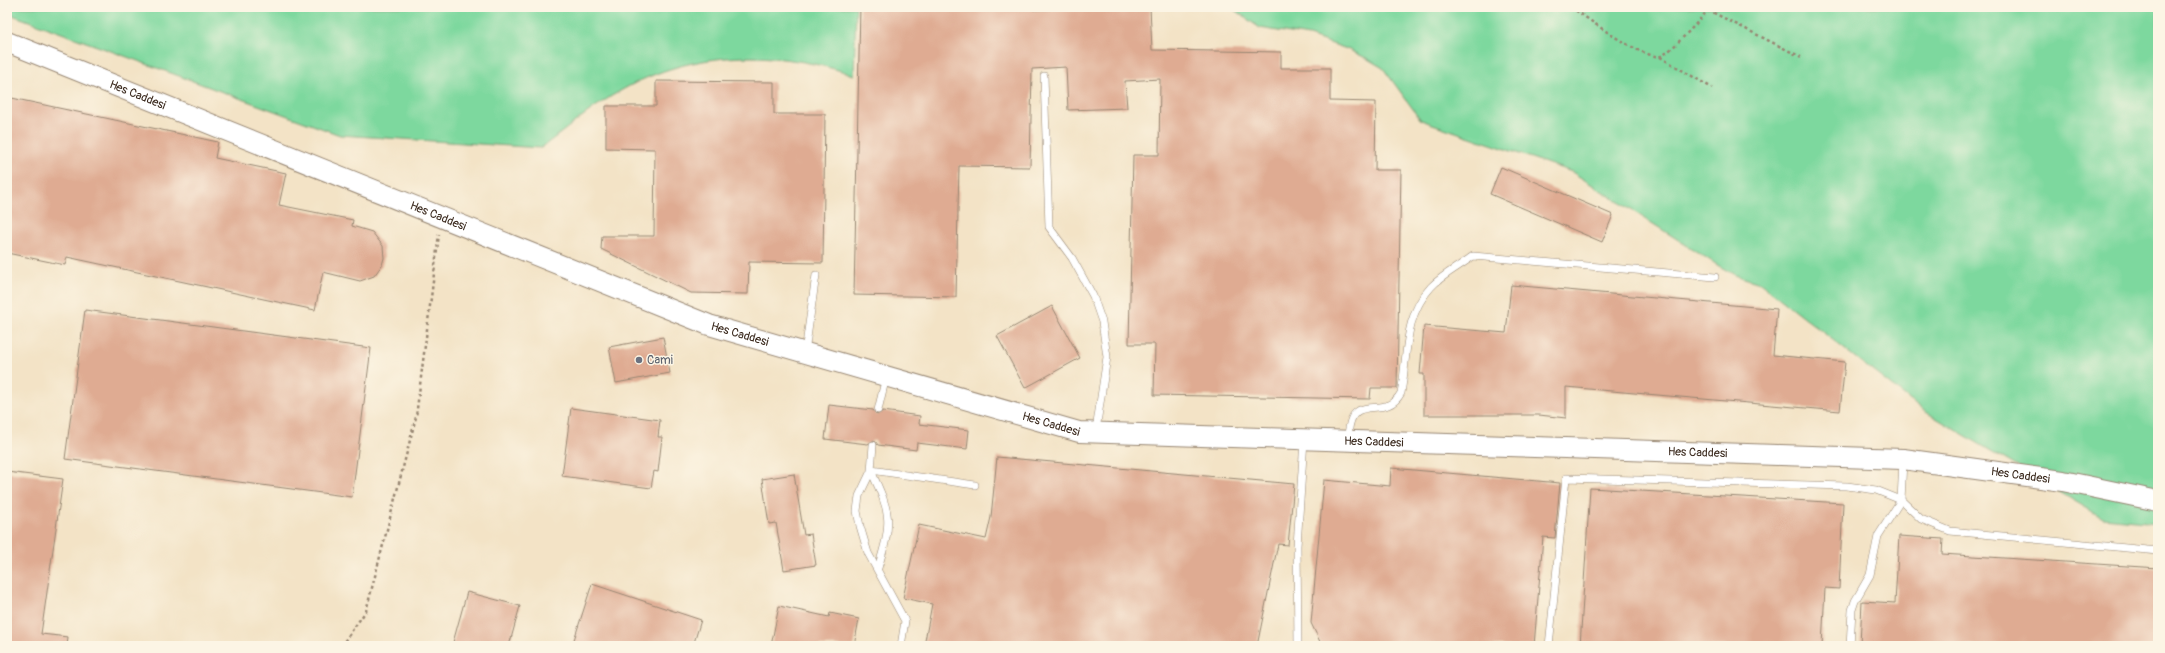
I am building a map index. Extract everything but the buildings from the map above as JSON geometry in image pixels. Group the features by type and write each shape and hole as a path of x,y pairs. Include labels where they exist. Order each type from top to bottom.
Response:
{"street":[{"name":"Hes Caddesi","path":"7,42 709,325 1079,432 1095,434 1304,439 1903,459 2063,481 2158,502"}],"lane":[{"path":"1044,76 1049,227 1076,264 1093,296 1102,322 1107,356 1095,434"},
{"path":"1348,441 1348,424 1354,414 1362,409 1388,405 1398,399 1401,393 1409,327 1417,306 1431,287 1473,256 1715,278"},
{"path":"805,353 816,275"},
{"path":"878,410 886,376"},
{"path":"1298,646 1297,546 1304,439"},
{"path":"873,445 871,470 859,496 857,511 868,553 878,568 905,621 900,646"},
{"path":"1850,646 1852,610 1855,601 1870,575 1878,536 1901,500 1903,459"},
{"path":"871,470 975,485"},
{"path":"871,470 888,511 888,531 878,568"},
{"path":"1549,646 1566,478 1847,486 1876,490 1901,500 1921,519 1950,531 2158,551"}],"path":[{"path":"1570,7 1639,52 1659,57 1712,88"},
{"path":"1659,57 1668,52 1709,8 1801,57"},
{"path":"341,646 366,611 416,417 441,217"}],"green space":[{"path":"7,7 856,7 854,75 825,66 766,58 736,57 707,60 678,67 649,77 622,90 591,110 541,148 340,135 7,13"},
{"path":"1230,7 2158,7 2158,523 2103,518 1921,409 1760,283 1735,275 1719,266 1572,172 1421,120 1383,68 1347,49 1309,36 1260,28"}],"place":[{"name":"Cami","path":"639,360"}]}
